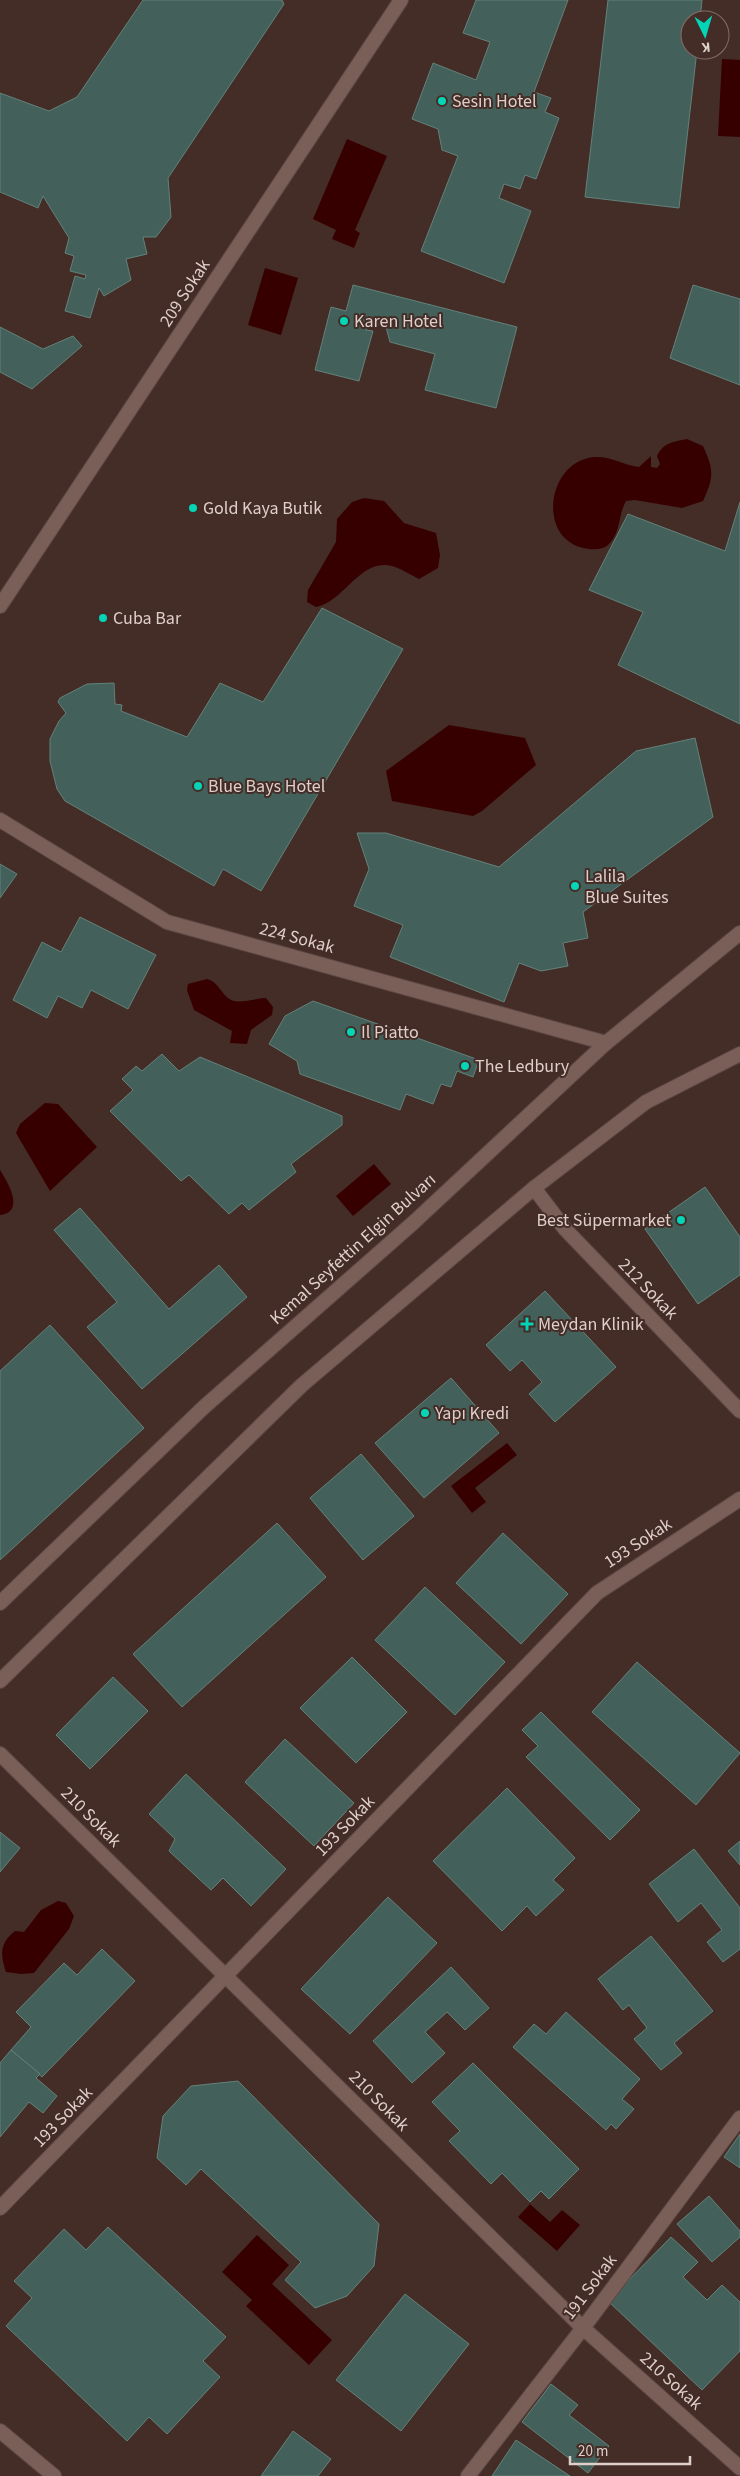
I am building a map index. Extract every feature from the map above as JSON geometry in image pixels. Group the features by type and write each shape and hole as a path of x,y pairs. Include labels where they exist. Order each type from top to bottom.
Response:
{"street":[{"name":"209 Sokak","path":"0,606 401,0"},
{"name":"224 Sokak","path":"0,820 167,922 606,1043"},
{"name":"Kemal Seyfettin Elgin Bulvarı","path":"0,1603 204,1407 413,1223 606,1043 740,934"},
{"path":"0,1681 302,1385 534,1188 646,1102 740,1054"},
{"name":"212 Sokak","path":"534,1188 565,1229 740,1411"},
{"name":"193 Sokak","path":"0,2208 226,1977 596,1593 740,1499"},
{"name":"210 Sokak","path":"0,1754 583,2328 740,2468"},
{"name":"191 Sokak","path":"468,2476 583,2328 740,2118"},
{"path":"0,2431 54,2476"}],"shaded area":[{"path":"722,60 740,60 740,137 718,136"},
{"path":"347,139 387,156 355,230 360,233 354,248 332,239 336,230 313,219"},
{"path":"265,268 298,278 281,335 248,325"},
{"path":"687,439 703,446 711,468 711,479 703,501 682,508 635,500 626,501 614,538 606,547 601,549 589,549 572,543 560,533 554,518 553,502 557,486 566,472 578,462 601,457 639,467 651,456 651,467 657,468 660,464 657,456 666,445"},
{"path":"364,498 384,501 404,523 436,533 440,555 438,568 419,579 395,567 383,565 373,567 354,580 336,597 316,607 307,602 308,590 336,542 337,519 352,502"},
{"path":"449,725 525,738 536,765 482,811 473,816 392,801 386,771"},
{"path":"207,979 215,983 226,996 234,1001 266,998 273,1007 272,1015 251,1030 247,1044 230,1043 232,1031 194,1010 187,990 188,984"},
{"path":"45,1103 58,1104 97,1147 50,1191 16,1133 20,1124"},
{"path":"374,1164 391,1184 353,1216 336,1196"},
{"path":"0,1170 10,1188 13,1202 12,1208 8,1213 0,1215"},
{"path":"507,1443 517,1455 475,1488 486,1502 472,1513 451,1486"},
{"path":"58,1901 66,1903 74,1916 69,1929 34,1973 6,1972 2,1954 6,1940 15,1931 24,1932 41,1910"},
{"path":"530,2204 550,2222 562,2210 580,2225 557,2251 518,2217"},
{"path":"257,2235 289,2265 272,2284 332,2340 309,2365 246,2306 252,2300 222,2272"}],"building":[{"path":"143,0 282,0 284,4 168,178 171,217 156,237 143,237 147,254 126,259 131,280 104,296 99,288 90,318 65,311 75,276 85,279 86,275 70,271 74,256 65,253 69,238 43,196 38,208 0,192 0,93 49,111 77,97"},
{"path":"476,0 568,0 534,92 551,98 545,112 559,118 536,179 525,175 520,189 504,184 499,198 531,211 504,283 421,251 458,156 442,150 438,129 412,119 433,63 476,80 490,42 463,33"},
{"path":"608,0 702,0 701,10 680,10 680,60 696,60 679,208 585,197"},
{"path":"353,285 517,327 496,408 425,390 435,354 390,342 386,327 368,322 366,330 373,331 359,381 315,370 331,307 346,311"},
{"path":"693,285 740,299 740,385 670,358"},
{"path":"0,327 43,349 73,336 82,346 32,389 0,372"},
{"path":"740,502 740,724 618,665 643,612 589,590 628,514 725,551"},
{"path":"322,608 403,649 261,891 223,869 214,886 65,801 57,789 50,761 50,739 59,721 66,713 58,702 60,698 87,684 114,683 115,704 122,705 121,711 187,737 220,683 263,702"},
{"path":"695,738 713,817 583,912 588,938 563,943 568,966 541,971 519,963 504,1002 390,957 403,925 354,906 369,869 357,833 386,833 499,867 636,751"},
{"path":"0,864 17,874 0,898"},
{"path":"80,917 156,955 128,1009 91,990 82,1008 58,996 47,1018 13,1000 42,942 61,952"},
{"path":"313,1001 479,1060 473,1077 457,1071 451,1087 441,1084 433,1104 406,1094 400,1110 300,1074 297,1061 269,1044 285,1016"},
{"path":"162,1054 179,1071 200,1057 342,1116 342,1125 291,1164 296,1172 249,1210 242,1203 229,1214 189,1175 181,1181 110,1111 133,1090 122,1079 136,1066 142,1071"},
{"path":"705,1187 740,1237 740,1275 698,1304 645,1229"},
{"path":"80,1208 169,1309 219,1265 247,1297 142,1389 87,1327 117,1302 54,1230"},
{"path":"545,1291 616,1367 555,1422 529,1394 542,1382 522,1360 510,1371 486,1345"},
{"path":"50,1325 144,1428 0,1560 0,1371"},
{"path":"451,1378 499,1433 424,1498 375,1443"},
{"path":"361,1454 414,1516 363,1560 310,1498"},
{"path":"277,1523 326,1577 182,1707 133,1654"},
{"path":"503,1533 568,1594 521,1644 456,1583"},
{"path":"425,1587 505,1662 455,1715 375,1640"},
{"path":"352,1657 407,1712 356,1763 300,1708"},
{"path":"637,1662 740,1753 696,1805 592,1712"},
{"path":"113,1677 148,1711 90,1769 56,1735"},
{"path":"541,1712 640,1810 610,1840 526,1757 538,1746 522,1730"},
{"path":"285,1739 354,1803 314,1846 245,1782"},
{"path":"186,1774 286,1869 251,1906 223,1878 211,1890 169,1851 175,1839 149,1814"},
{"path":"507,1788 575,1858 553,1880 564,1890 536,1916 527,1906 502,1931 433,1861"},
{"path":"0,1832 20,1848 0,1872"},
{"path":"740,1841 740,1865 728,1851"},
{"path":"694,1849 740,1908 740,1949 723,1962 707,1942 722,1930 701,1903 678,1922 649,1884"},
{"path":"388,1897 437,1943 350,2034 301,1989"},
{"path":"651,1936 713,2011 674,2043 682,2053 661,2070 634,2039 647,2028 629,2005 623,2010 598,1979"},
{"path":"102,1949 135,1981 42,2077 11,2050 31,2027 16,2012 64,1963 77,1975"},
{"path":"451,1967 489,2008 465,2030 447,2012 425,2032 445,2053 412,2083 373,2041"},
{"path":"566,2012 640,2079 622,2099 634,2109 616,2129 611,2124 606,2130 513,2047 534,2024 546,2034"},
{"path":"11,2050 40,2074 36,2078 57,2096 43,2113 29,2102 0,2137 0,2063"},
{"path":"473,2063 579,2169 549,2199 541,2191 530,2202 502,2173 491,2184 449,2141 460,2131 432,2102"},
{"path":"238,2081 379,2224 374,2266 347,2296 315,2308 285,2280 301,2262 201,2169 186,2185 157,2158 163,2116 191,2086"},
{"path":"740,2134 740,2168 724,2157"},
{"path":"709,2196 740,2231 740,2237 712,2262 677,2224"},
{"path":"108,2227 226,2337 203,2361 220,2377 167,2434 149,2417 127,2441 6,2326 32,2298 14,2281 64,2229 86,2250"},
{"path":"671,2237 698,2262 683,2277 707,2300 722,2285 740,2302 740,2351 702,2390 608,2301"},
{"path":"405,2294 469,2344 401,2431 336,2380"},
{"path":"551,2384 578,2405 569,2415 609,2446 588,2473 522,2422"},
{"path":"293,2431 331,2459 318,2476 261,2476"},
{"path":"516,2440 570,2476 492,2476"}],"place":[{"name":"Sesin Hotel","path":"442,101"},
{"name":"Karen Hotel","path":"344,321"},
{"name":"Gold Kaya Butik","path":"193,508"},
{"name":"Cuba Bar","path":"103,618"},
{"name":"Blue Bays Hotel","path":"198,786"},
{"name":"Lalila Blue Suites","path":"575,886"},
{"name":"Il Piatto","path":"351,1032"},
{"name":"The Ledbury","path":"465,1066"},
{"name":"Best Süpermarket","path":"681,1220"},
{"name":"Meydan Klinik","path":"527,1324"},
{"name":"Yapı Kredi","path":"425,1413"}]}
